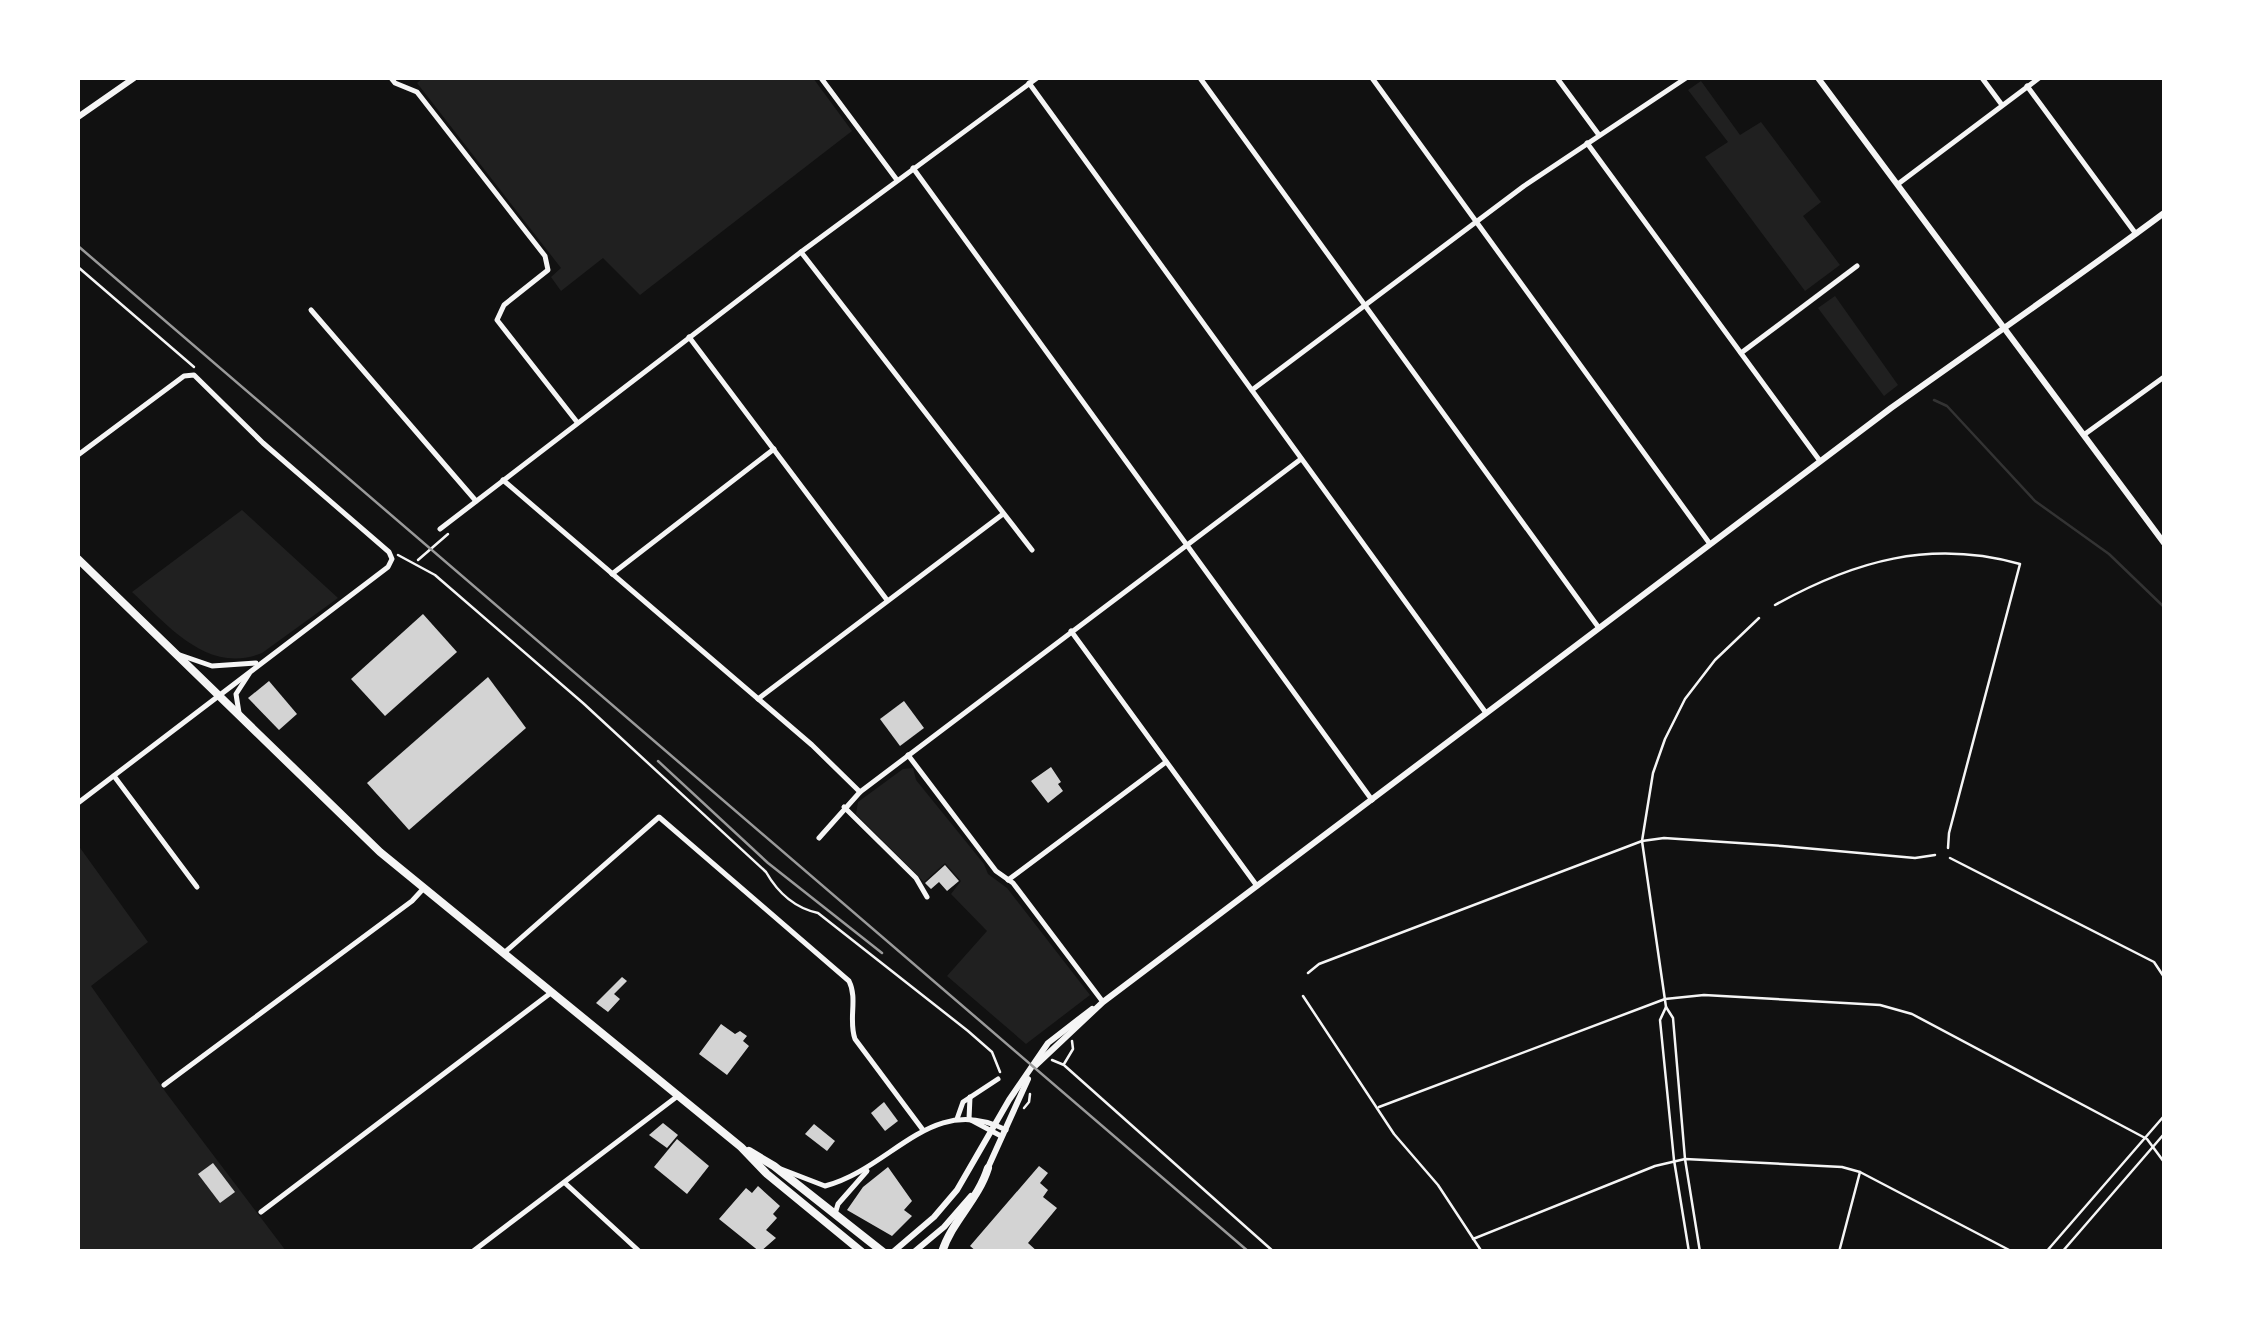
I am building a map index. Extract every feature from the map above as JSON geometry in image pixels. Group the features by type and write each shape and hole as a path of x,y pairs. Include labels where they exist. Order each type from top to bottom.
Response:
{"highway":[{"path":"78,559 364,838 741,1146 767,1174 862,1252"},
{"path":"741,1146 774,1166 883,1252"},
{"path":"942,1252 948,1235 982,1186 988,1168"}],"main road":[{"path":"79,112 134,78"},
{"path":"1818,78 2164,540"},
{"path":"893,1252 946,1204 1017,1087 1104,1002 1820,461 2164,213"},
{"path":"914,1252 958,1212 988,1168 1032,1070"}],"street":[{"path":"391,78 417,92 545,256 548,270 504,305 497,320 577,423"},
{"path":"821,78 896,180"},
{"path":"440,529 896,180 1037,78"},
{"path":"1200,78 1599,628"},
{"path":"1372,78 1710,544"},
{"path":"1557,78 1599,135"},
{"path":"1252,390 1476,222 1686,78"},
{"path":"1982,78 2002,104"},
{"path":"1897,184 2039,78"},
{"path":"1029,83 1486,713"},
{"path":"2027,86 2136,234"},
{"path":"1587,143 1820,461"},
{"path":"913,168 1372,800"},
{"path":"801,252 1032,550"},
{"path":"1741,352 1857,266"},
{"path":"311,310 476,501"},
{"path":"689,337 887,600"},
{"path":"78,455 195,372 263,442 392,558 388,568 78,803"},
{"path":"2085,434 2164,377"},
{"path":"612,574 774,448"},
{"path":"819,838 860,792 1301,459"},
{"path":"503,480 860,792"},
{"path":"758,699 1004,514"},
{"path":"1072,632 1256,886"},
{"path":"172,652 212,666 262,662"},
{"path":"242,720 236,694 254,668"},
{"path":"908,755 996,871 1008,880 1104,1002"},
{"path":"1008,880 1166,762"},
{"path":"114,776 197,887"},
{"path":"844,807 916,878 926,897"},
{"path":"504,953 659,817 849,981 855,1039 922,1130"},
{"path":"164,1085 424,888"},
{"path":"261,1212 552,992"},
{"path":"956,1119 961,1105 998,1079"},
{"path":"472,1252 679,1095"},
{"path":"969,1119 970,1097"},
{"path":"835,1214 838,1204 869,1169 922,1130 942,1121 980,1118 995,1124 1005,1134"},
{"path":"969,1119 990,1132 1005,1134"},
{"path":"774,1166 825,1186 869,1169"},
{"path":"565,1182 640,1252"}],"lane":[{"path":"1774,606 1820,580 1897,557 1976,554 2020,564 1948,848"},
{"path":"1700,1252 1686,1158 1673,1018 1666,1007 1642,840 1653,772 1672,722 1702,676 1760,618"},
{"path":"1308,973 1319,964 1642,840 1664,838 1915,858 1935,856"},
{"path":"1950,858 2154,962 2164,977"},
{"path":"1379,1107 1665,999 1704,995 1880,1006 1912,1014 2147,1139 2164,1162"},
{"path":"1302,996 1398,1138 1466,1223 1482,1252"},
{"path":"1666,1007 1660,1020 1688,1252"},
{"path":"2046,1252 2164,1116"},
{"path":"2062,1252 2164,1134"},
{"path":"1473,1239 1686,1158 1826,1165 1860,1172 2013,1252"},
{"path":"1840,1252 1860,1172"}],"path":[{"path":"78,267 195,372"},
{"path":"418,560 448,534"},
{"path":"392,558 400,554 435,574 675,788 766,872 785,896 808,912 818,913 968,1031 992,1052 1000,1066 998,1079"},
{"path":"1064,1064 1074,1049 1072,1040"},
{"path":"1045,1066 1051,1060 1064,1064"},
{"path":"1064,1064 1066,1070 1274,1252"},
{"path":"1026,1109 1030,1089"}],"shaded area":[{"path":"423,78 813,78 852,131 640,295 603,258 561,291 551,277 561,268 417,83"},
{"path":"1701,81 1740,135 1761,122 1821,202 1803,216 1840,265 1805,291 1705,157 1728,142 1688,90"},
{"path":"1835,296 1898,385 1884,396 1818,308"},
{"path":"242,510 338,598 262,653 224,657 206,652 174,632 132,592"},
{"path":"913,768 916,780 988,874 1007,888 1090,995 1026,1044 947,976 987,931 951,894 961,881 945,863 924,882 856,814 858,802 903,769"},
{"path":"78,845 148,942 91,986 286,1251 78,1251"}],"building":[{"path":"423,614 457,652 385,716 351,679"},
{"path":"488,677 526,728 409,830 367,783"},
{"path":"269,681 297,714 279,730 248,698"},
{"path":"904,701 924,728 900,746 880,719"},
{"path":"1051,767 1063,791 1048,803 1031,781"},
{"path":"945,865 959,881 947,891 939,882 931,889 925,883"},
{"path":"622,977 627,981 614,994 620,999 608,1012 596,1003"},
{"path":"721,1024 735,1034 740,1031 747,1036 743,1041 749,1046 727,1075 699,1054"},
{"path":"884,1102 898,1121 885,1131 871,1113"},
{"path":"663,1123 678,1135 667,1148 649,1135"},
{"path":"814,1124 835,1141 827,1151 805,1134"},
{"path":"677,1139 709,1166 687,1194 654,1167"},
{"path":"213,1163 235,1192 220,1203 198,1174"},
{"path":"1039,1166 1048,1173 1040,1183 1048,1190 1043,1197 1057,1208 1028,1243 1038,1252 977,1252 970,1246"},
{"path":"888,1167 912,1201 904,1210 912,1216 892,1236 847,1210 863,1187"},
{"path":"758,1186 780,1206 773,1214 777,1218 766,1230 776,1238 760,1252 719,1219 746,1188 752,1193"}],"waterway":[{"path":"1934,400 1947,406 2035,501 2109,554 2164,607"}],"railway":[{"path":"78,246 1249,1252"},
{"path":"658,761 768,863 882,953"}]}
